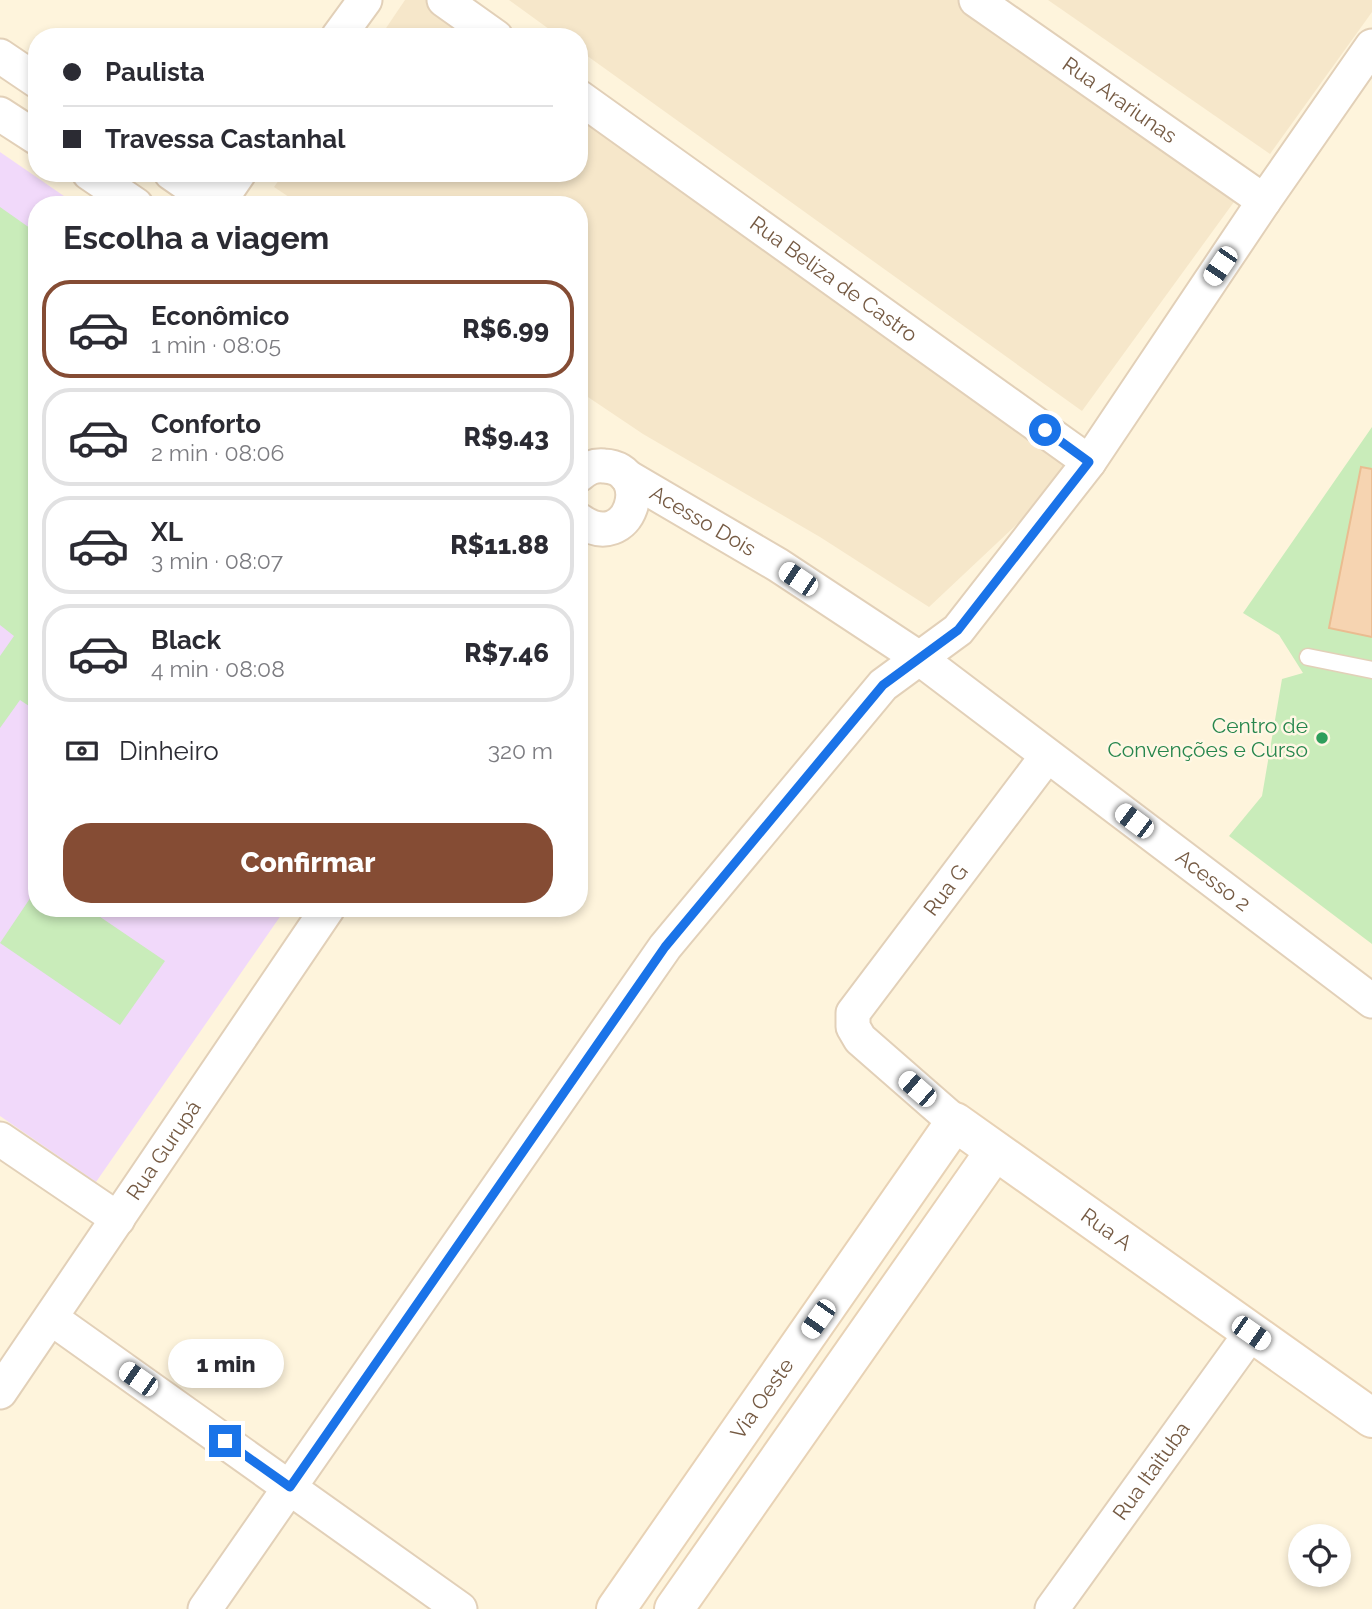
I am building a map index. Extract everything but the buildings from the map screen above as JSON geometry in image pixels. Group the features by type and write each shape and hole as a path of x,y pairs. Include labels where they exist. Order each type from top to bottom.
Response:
{"street":[{"path":"345,28 365,0"},
{"path":"444,0 483,28"},
{"name":"Rua Arariunas","path":"976,0 1264,201"},
{"path":"205,1609 665,947 883,685 958,630 1089,462 1264,201 1372,46"},
{"path":"0,56 28,75"},
{"name":"Rua Beliza de Castro","path":"588,103 1089,462"},
{"path":"0,114 28,132"},
{"path":"102,182 123,196"},
{"path":"184,182 204,196"},
{"path":"588,532 615,526 630,513 634,494 598,468"},
{"name":"Acesso Dois","path":"598,468 778,565 919,658"},
{"name":"Acesso 2","path":"919,658 1372,1002"},
{"name":"Rua G","path":"852,1027 852,1013 1047,756"},
{"name":"Rua Gurupá","path":"0,1392 322,917"},
{"name":"Rua A","path":"852,1027 860,1039 955,1122 1372,1418"},
{"name":"Via Oeste","path":"617,1609 955,1122"},
{"path":"0,1139 118,1219"},
{"path":"651,1560 681,1598 995,1151"},
{"path":"51,1318 460,1609"},
{"name":"Rua Itaituba","path":"1052,1609 1251,1333"}],"lane":[{"path":"1308,657 1372,670"}],"shaded area":[{"path":"405,0 426,0 465,28 386,28"},
{"path":"509,0 958,0 1239,195 1082,411 588,56 588,28 548,28"},
{"path":"1048,0 1372,0 1372,12 1270,154"},
{"path":"588,116 1082,463 929,607 820,537 643,434 588,397 588,196 288,196 274,187 278,182 588,182"},
{"path":"0,152 28,171 28,182 44,182 64,196 28,196 28,917 280,917 96,1182 0,1116"}],"green space":[{"path":"0,207 28,227 28,705 20,700 0,728 0,656 14,636 0,625"},
{"name":"Centro de Convenções e Curso","path":"1372,427 1372,944 1229,836 1262,796 1282,679 1303,673 1279,635 1243,613"},
{"path":"28,901 28,917 100,917 165,961 120,1025 0,943"}],"place":[{"name":"Centro de Convenções e Curso","path":"1322,738"}],"route":[{"path":"225,1441 290,1487 665,947 883,685 958,630 1089,462 1045,430"}]}
